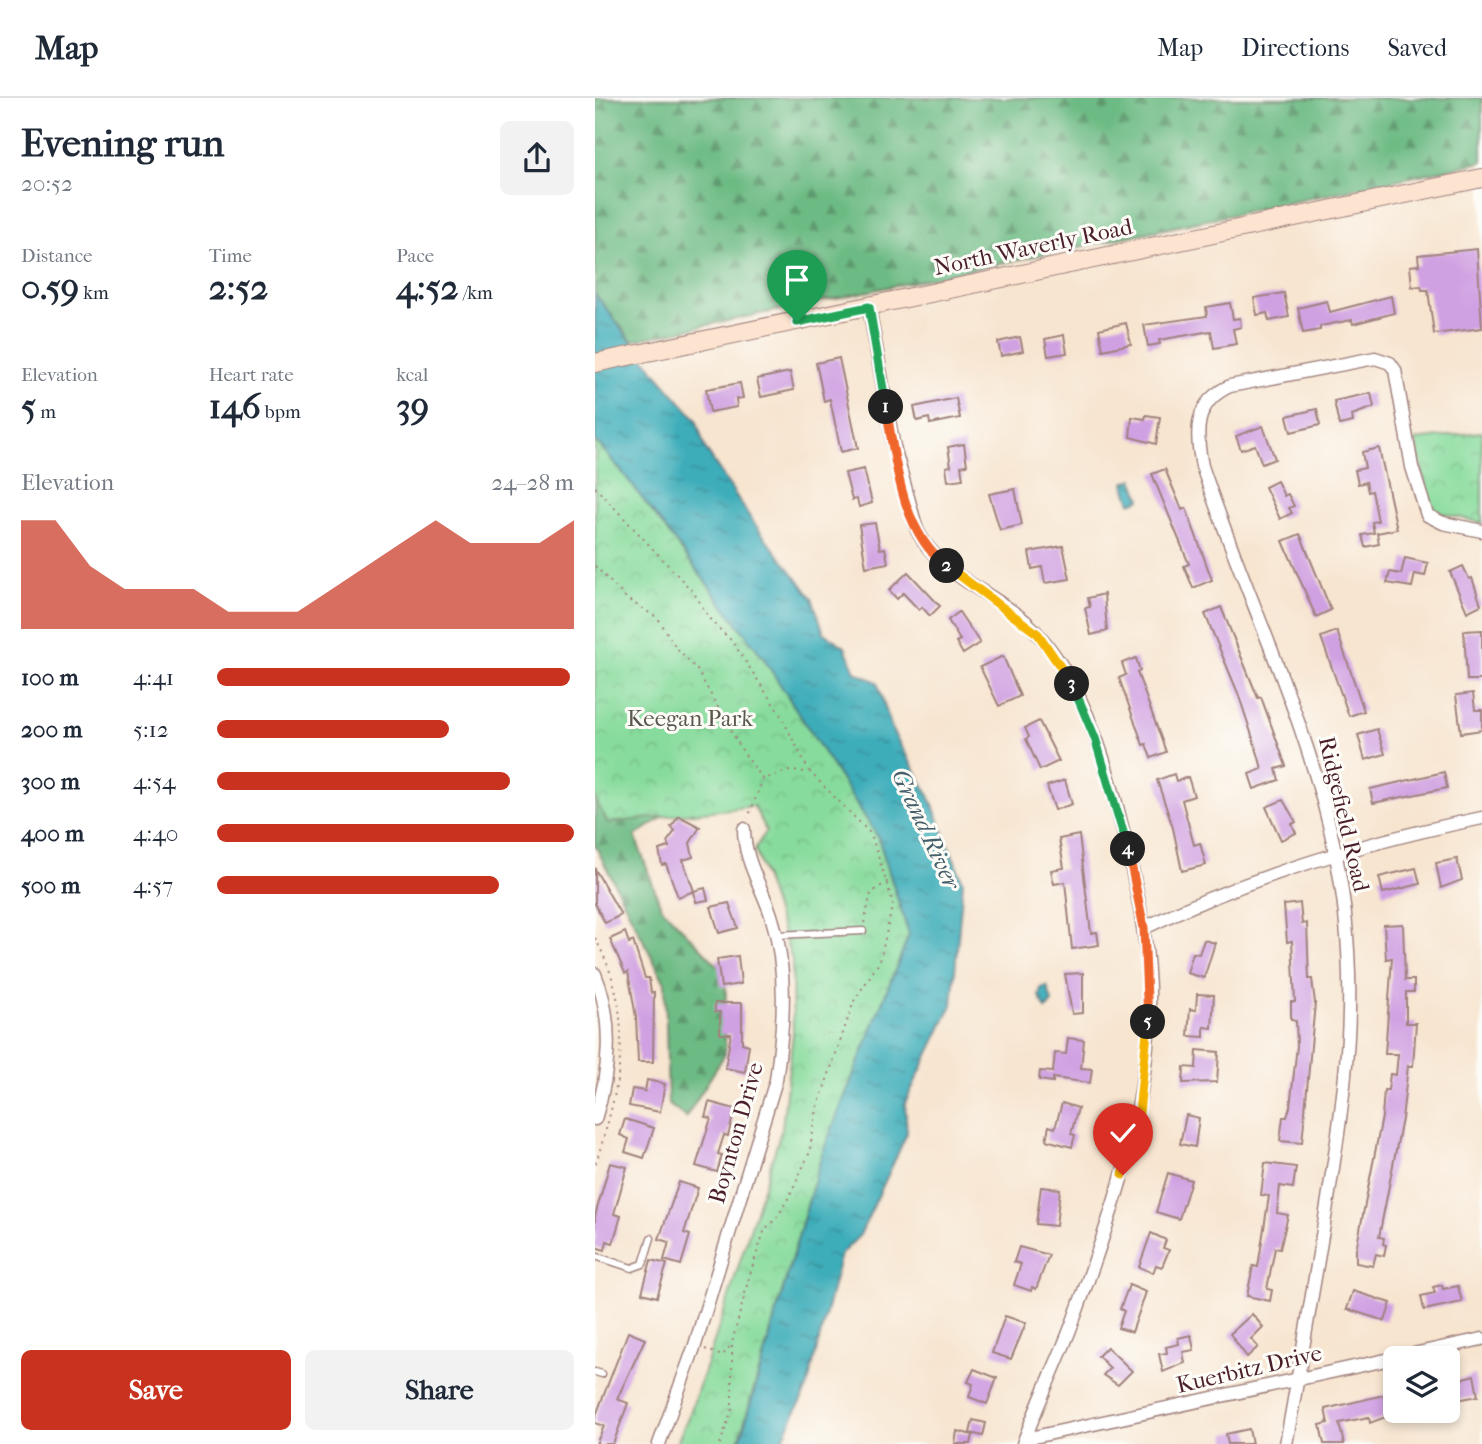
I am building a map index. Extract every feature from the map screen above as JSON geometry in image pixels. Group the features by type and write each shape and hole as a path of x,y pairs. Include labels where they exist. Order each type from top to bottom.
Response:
{"main road":[{"name":"North Waverly Road","path":"595,363 1482,178"}],"street":[{"path":"869,307 893,443 923,542 943,564 1038,634 1070,680 1095,738 1120,816 1144,928 1149,1016 1139,1113 1123,1175 1071,1328 1024,1442"},
{"name":"Ridgefield Road","path":"1286,1444 1338,1139 1351,1019 1349,950 1335,853 1294,706 1210,489 1197,442 1200,412 1210,399 1230,386 1375,358 1390,363 1397,378 1412,467 1427,515 1443,523 1482,531"},
{"path":"1144,928 1215,894 1335,853 1482,818"},
{"name":"Boynton Drive","path":"659,1444 695,1345 776,1080 784,999 776,935 747,857 744,829"},
{"path":"595,974 606,1020 608,1057 595,1119"},
{"name":"Kuerbitz Drive","path":"1024,1442 1482,1339"}],"lane":[{"path":"776,935 863,931"},
{"path":"595,1256 632,1268 643,1264 651,1238"}],"path":[{"path":"595,487 694,593 711,621 732,642 780,714 810,772 871,834 893,903 880,961 855,1001 817,1109 809,1154 789,1197 765,1229 750,1273 732,1343 732,1409 720,1444"},
{"path":"595,566 627,598 658,618 675,646 697,670 743,752 763,779"},
{"path":"763,779 787,771 810,772"},
{"path":"744,829 763,779"},
{"path":"863,931 865,909 871,893 891,879"},
{"path":"695,1345 722,1356 732,1343"}],"green space":[{"path":"595,98 1482,98 1482,162 632,341 595,294"},
{"path":"1482,432 1482,523 1432,511 1415,440"},
{"path":"595,440 762,656 781,838 755,799 681,805 635,836 661,907 726,974 725,1054 686,1117 668,1104 665,983 595,845"},
{"name":"Keegan Park","path":"595,440 762,656 878,837 909,935 822,1154 738,1444 676,1444 690,1413 725,1309 782,1128 793,1033 792,960 755,849 766,831 754,806 608,823 595,799"}],"water":[{"name":"Grand River","path":"595,294 654,371 696,419 705,448 753,522 812,598 824,633 845,647 855,672 877,682 893,732 928,793 963,882 952,1005 905,1103 907,1133 860,1235 841,1254 807,1388 783,1438 785,1444 739,1444 822,1154 909,935 878,837 762,656 595,440"},
{"path":"1133,479 1141,499 1131,503 1124,483"},
{"path":"1047,986 1052,1002 1046,1009 1039,996 1041,988"}],"building":[{"path":"1477,249 1482,328 1434,334 1428,290 1422,290 1421,286 1412,287 1410,266 1419,265 1418,255"},
{"path":"1284,293 1289,317 1269,321 1267,313 1257,315 1254,298"},
{"path":"1391,296 1394,313 1353,324 1352,320 1320,326 1320,330 1303,333 1298,308 1327,301 1330,312"},
{"path":"1230,303 1233,319 1240,318 1241,327 1233,329 1236,344 1214,348 1211,331 1159,340 1160,344 1148,346 1144,325 1207,316 1206,307"},
{"path":"1126,323 1131,344 1103,350 1099,329"},
{"path":"1064,335 1067,353 1048,356 1045,339"},
{"path":"1020,337 1023,351 1001,356 998,342"},
{"path":"839,358 858,448 841,452 830,399 824,401 816,363"},
{"path":"790,372 794,390 761,397 757,379"},
{"path":"740,383 743,398 736,399 737,407 710,412 706,389"},
{"path":"1371,393 1374,407 1352,415 1353,422 1339,425 1334,401"},
{"path":"956,398 960,418 930,424 929,418 917,421 914,407"},
{"path":"1317,409 1320,425 1291,432 1287,416"},
{"path":"1146,415 1160,417 1156,444 1130,437 1132,417 1145,419"},
{"path":"1263,426 1275,459 1262,464 1255,445 1241,450 1236,436"},
{"path":"964,444 967,465 961,466 963,479 948,481 946,467 951,466 948,447"},
{"path":"1379,448 1397,529 1377,533 1379,544 1365,547 1362,535 1374,533 1372,522 1378,521 1372,491 1368,492 1366,482 1358,484 1355,470 1365,468 1362,452"},
{"path":"864,469 872,503 859,507 857,499 852,500 845,473"},
{"path":"1165,469 1182,510 1186,508 1212,580 1193,588 1184,566 1189,564 1152,474"},
{"path":"1277,481 1284,496 1288,494 1294,506 1289,508 1292,513 1280,519 1265,487"},
{"path":"1015,489 1022,525 1000,530 989,494"},
{"path":"875,523 880,549 885,548 888,563 866,567 859,525"},
{"path":"1300,534 1331,610 1316,617 1283,541"},
{"path":"1063,546 1070,579 1045,583 1042,567 1032,569 1029,552"},
{"path":"1405,558 1428,563 1425,576 1415,574 1412,587 1387,583 1390,572 1401,574"},
{"path":"1463,566 1469,579 1472,578 1481,605 1467,612 1450,572"},
{"path":"908,572 940,606 930,616 922,607 919,610 903,593 897,599 889,590"},
{"path":"1104,594 1107,631 1091,635 1085,608 1090,607 1088,598"},
{"path":"1221,607 1258,698 1261,697 1286,766 1276,769 1279,780 1254,789 1249,774 1262,769 1258,754 1238,693 1205,614"},
{"path":"959,612 980,643 963,654 956,642 960,640 948,620"},
{"path":"1482,630 1482,680 1467,680 1464,631"},
{"path":"1337,631 1364,711 1349,716 1321,637"},
{"path":"1003,656 1020,696 999,706 980,667"},
{"path":"1136,658 1140,671 1137,672 1166,752 1151,758 1146,744 1143,745 1119,678 1126,675 1122,663"},
{"path":"1473,693 1475,710 1482,710 1482,730 1461,733 1456,695"},
{"path":"1039,721 1059,761 1040,770 1026,739 1029,737 1025,728"},
{"path":"1377,729 1385,754 1365,760 1358,735"},
{"path":"1444,772 1447,788 1373,803 1370,789"},
{"path":"1174,774 1176,781 1188,777 1194,796 1182,800 1194,845 1200,843 1206,865 1182,871 1173,828 1157,780"},
{"path":"1065,780 1072,804 1055,810 1047,786"},
{"path":"1283,800 1296,822 1292,824 1296,833 1281,840 1266,807"},
{"path":"679,816 700,827 690,843 693,857 683,860 694,891 678,897 666,864 662,865 659,850 669,847 667,842 675,831 671,827"},
{"path":"1079,835 1091,933 1097,932 1099,945 1072,949 1065,882 1054,884 1051,870 1064,868 1059,839"},
{"path":"1457,859 1462,880 1441,888 1436,863"},
{"path":"1416,868 1420,884 1383,893 1379,877"},
{"path":"595,869 621,915 605,923 595,904"},
{"path":"705,888 708,900 696,902 694,891"},
{"path":"729,903 738,928 719,933 711,907"},
{"path":"1300,903 1302,924 1307,923 1309,979 1312,979 1315,1003 1302,1143 1280,1141 1283,1117 1287,1117 1290,1107 1297,1046 1296,1021 1291,1020 1291,1002 1295,1002 1292,941 1287,942 1284,905"},
{"path":"1403,924 1405,980 1414,980 1414,992 1406,992 1406,1023 1416,1023 1413,1066 1408,1066 1402,1119 1379,1237 1384,1238 1383,1244 1386,1245 1384,1256 1376,1254 1373,1266 1356,1263 1356,1250 1382,1117 1384,1090 1388,1090 1390,1074 1396,1075 1398,1054 1385,1054 1392,958 1386,959 1384,925"},
{"path":"625,932 629,943 633,941 645,978 649,978 651,993 654,992 653,1062 638,1062 636,1017 628,972 625,973 610,939"},
{"path":"1204,940 1215,943 1204,978 1187,973 1193,953 1199,954"},
{"path":"738,956 741,984 721,987 717,959"},
{"path":"1083,973 1083,1013 1072,1014 1065,974"},
{"path":"1197,994 1214,995 1212,1028 1204,1027 1204,1037 1188,1036 1190,1009 1196,1010"},
{"path":"715,1003 742,1003 742,1043 749,1045 745,1072 725,1068 731,1034 720,1034 720,1012 715,1012"},
{"path":"1068,1038 1084,1040 1081,1068 1092,1069 1090,1083 1053,1078 1053,1082 1039,1080 1040,1071 1053,1072 1055,1053 1066,1054"},
{"path":"1197,1050 1219,1052 1217,1082 1183,1083 1184,1067 1196,1068"},
{"path":"647,1080 665,1084 660,1112 629,1106 632,1089 645,1091"},
{"path":"709,1102 735,1109 728,1136 724,1135 718,1154 722,1155 717,1172 696,1166 711,1118 705,1117"},
{"path":"1062,1103 1078,1108 1071,1134 1075,1135 1072,1147 1046,1140 1049,1126 1055,1128"},
{"path":"1186,1115 1199,1118 1195,1147 1180,1144"},
{"path":"625,1119 654,1128 644,1158 625,1152 629,1139 620,1135"},
{"path":"610,1163 627,1167 614,1214 621,1216 613,1243 607,1241 605,1250 595,1247 595,1216"},
{"path":"1265,1163 1296,1167 1293,1188 1280,1186 1277,1213 1288,1215 1280,1249 1275,1248 1267,1289 1272,1290 1270,1301 1247,1296 1253,1266 1258,1267 1269,1196 1261,1195"},
{"path":"1168,1173 1191,1180 1179,1219 1156,1212"},
{"path":"679,1182 698,1188 684,1233 690,1235 681,1265 664,1260 669,1242 659,1239"},
{"path":"1041,1187 1060,1189 1056,1226 1036,1224"},
{"path":"1151,1233 1166,1240 1163,1248 1169,1250 1162,1267 1156,1265 1153,1273 1139,1267"},
{"path":"1019,1247 1049,1255 1036,1289 1032,1287 1031,1291 1014,1285 1021,1264 1014,1262"},
{"path":"651,1260 667,1264 657,1297 642,1293"},
{"path":"1129,1285 1146,1292 1132,1332 1118,1328 1124,1311 1120,1309"},
{"path":"1442,1285 1443,1289 1458,1286 1462,1302 1424,1310 1421,1296 1435,1293 1433,1287"},
{"path":"1353,1291 1391,1303 1385,1321 1347,1309"},
{"path":"1252,1314 1263,1327 1251,1339 1258,1347 1247,1357 1230,1334"},
{"path":"1005,1316 1026,1323 1011,1359 992,1353"},
{"path":"628,1332 645,1339 617,1399 628,1403 613,1444 596,1444 604,1426 595,1423 595,1418"},
{"path":"1191,1335 1194,1350 1183,1352 1185,1363 1163,1372 1159,1354 1167,1353 1166,1347 1179,1344 1178,1338"},
{"path":"1107,1347 1132,1371 1118,1385 1103,1375 1110,1368 1098,1356"},
{"path":"974,1369 997,1378 987,1404 969,1397 973,1384 968,1382"},
{"path":"1474,1375 1478,1396 1460,1399 1460,1379"},
{"path":"1383,1395 1383,1418 1370,1423 1369,1417 1339,1423 1344,1444 1324,1444 1320,1425 1328,1423 1325,1409"},
{"path":"973,1420 986,1423 983,1436 970,1433"},
{"path":"1249,1429 1252,1444 1228,1444 1226,1434"},
{"path":"957,1431 973,1435 971,1444 955,1444"}],"route":[{"path":"797,322 869,307 899,470 911,513 923,542 943,564 1023,620 1038,634 1070,680 1095,738 1120,816 1139,894 1148,982 1149,1016 1144,1082 1123,1175"}]}
